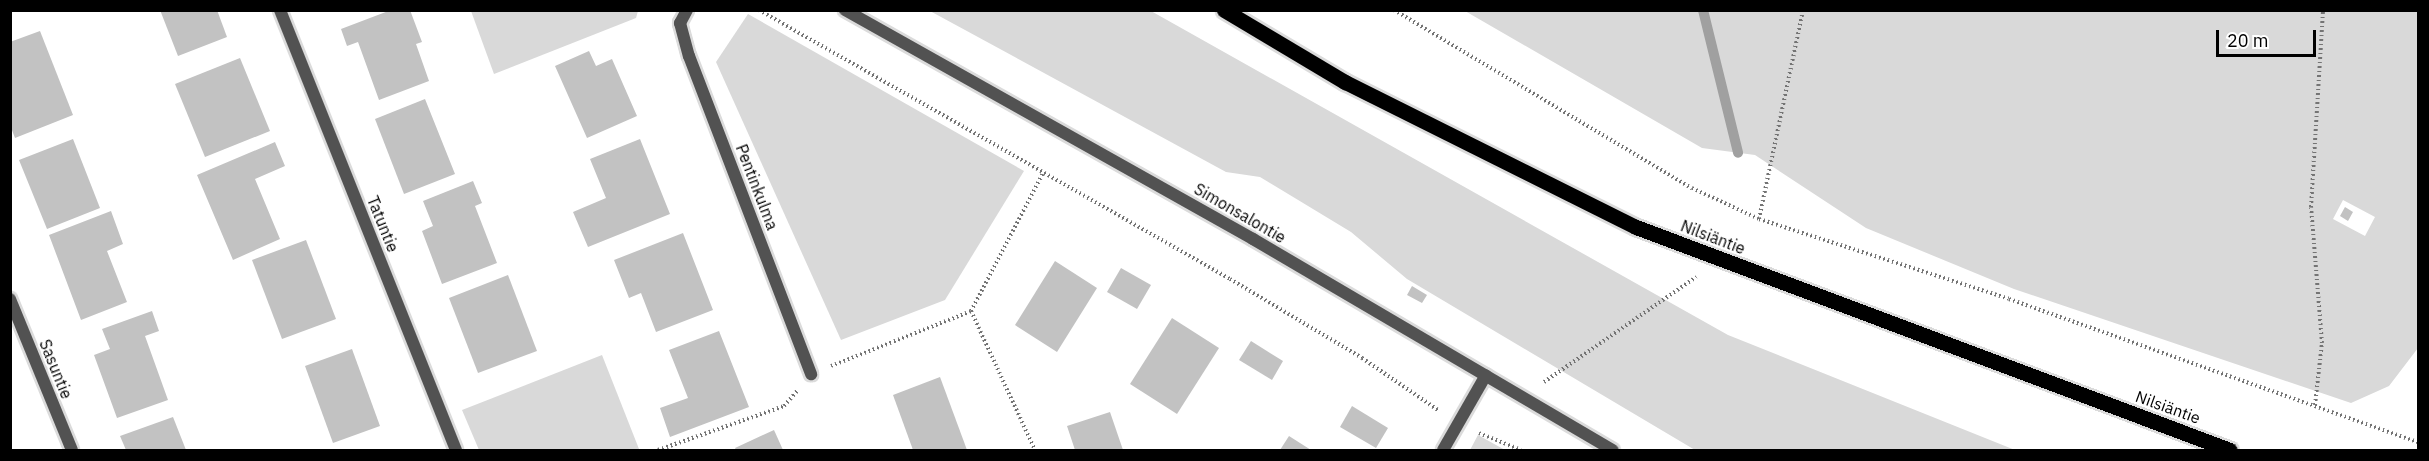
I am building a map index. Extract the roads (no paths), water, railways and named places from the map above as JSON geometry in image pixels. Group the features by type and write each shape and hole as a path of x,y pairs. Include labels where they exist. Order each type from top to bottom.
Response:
{"main road":[{"name":"Nilsiäntie","path":"1224,10 1345,82 1636,227 2230,450"},
{"name":"Nilsiäntie","path":"2214,443 2244,450"}],"street":[{"name":"Tatuntie","path":"280,10 456,450"},
{"name":"Pentinkulma","path":"687,10 680,23 689,56 812,374"},
{"name":"Simonsalontie","path":"845,10 1140,174 1613,450"},
{"name":"Sasuntie","path":"10,299 72,450"},
{"path":"1443,450 1486,375"}],"waterway":[{"path":"1703,10 1738,153"}]}
